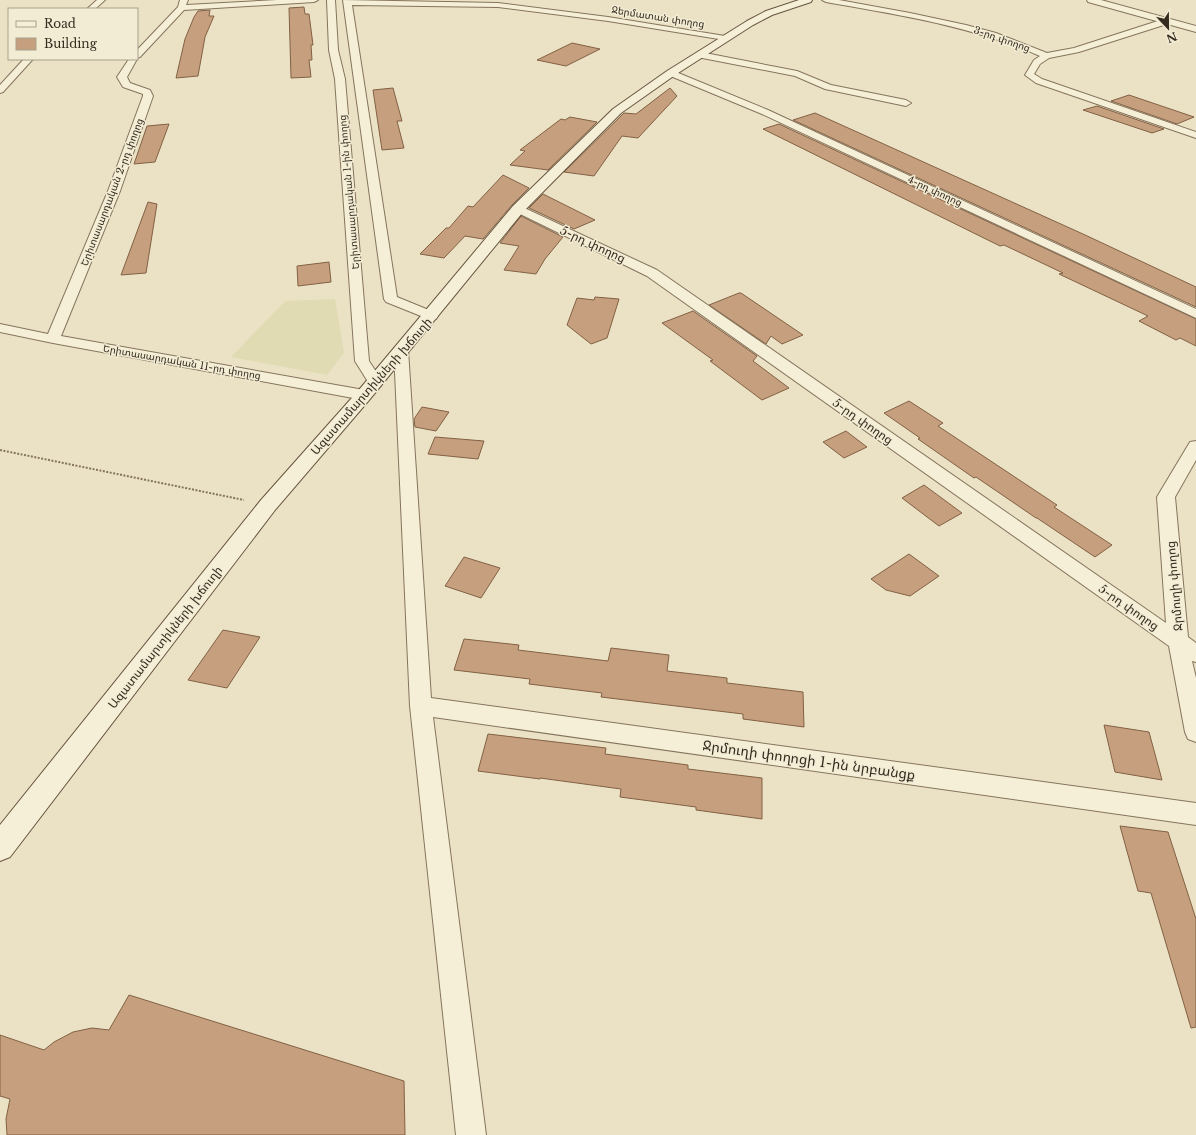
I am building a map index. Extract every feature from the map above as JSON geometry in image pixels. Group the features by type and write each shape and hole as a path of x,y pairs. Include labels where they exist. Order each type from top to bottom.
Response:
{"main road":[{"name":"Ազատամարտիկների խճուղի","path":"0,848 268,504 431,316 518,209 617,111 671,73 725,38 769,13 808,0"},
{"path":"1092,0 1196,29"}],"street":[{"path":"92,8 100,0"},
{"path":"138,54 183,4 314,0"},
{"name":"Երիտասարդական 1-ին փողոց","path":"331,0 333,25 332,40 335,66 340,79 362,361 369,389"},
{"path":"498,5 510,0"},
{"name":"3-րդ փողոց","path":"826,0 976,29 1023,44 1046,56 1033,68 1029,75 1033,78 1196,135"},
{"path":"348,2 391,300 431,316"},
{"name":"Ջերմատան փողոց","path":"348,2 498,5 608,19 725,38"},
{"path":"1046,56 1076,50 1167,21"},
{"path":"700,55 797,74 828,87 906,103"},
{"path":"0,90 28,60"},
{"name":"Երիտասարդական 2-րդ փողոց","path":"53,339 114,191 148,96 147,92 126,84 122,77 132,60"},
{"name":"4-րդ փողոց","path":"671,73 765,112 1196,314"},
{"name":"5-րդ փողոց","path":"518,209 652,273 1196,654"},
{"name":"Երիտասարդական 11-րդ փողոց","path":"0,328 53,339 369,389"},
{"path":"401,350 421,706 471,1135"},
{"name":"Ջրմուղի փողոց","path":"1196,446 1166,497 1178,641 1196,732"},
{"name":"Ջրմուղի փողոցի 1-ին նրբանցք","path":"421,706 1196,814"}],"path":[{"path":"0,450 268,504"}],"shaded area":[{"path":"335,299 344,353 327,375 231,357 285,301"}],"building":[{"path":"304,7 305,14 309,14 313,45 311,45 312,60 309,60 311,77 291,78 289,8"},
{"path":"210,10 209,16 214,16 205,37 198,76 176,78 185,39 194,17 198,11"},
{"path":"572,43 600,49 566,66 537,60"},
{"path":"393,88 402,121 397,121 404,148 382,150 373,90"},
{"path":"670,88 677,96 638,138 622,136 594,176 564,172 624,113 636,114"},
{"path":"1129,95 1194,117 1177,124 1111,101"},
{"path":"1097,106 1164,129 1152,133 1083,110"},
{"path":"815,113 1083,234 1196,287 1196,307 793,120"},
{"path":"570,117 597,122 548,170 510,165 525,151 520,150 561,119 565,120"},
{"path":"169,124 155,162 134,164 147,126"},
{"path":"779,124 1196,319 1196,346 1180,338 1176,340 1139,321 1148,316 1059,274 1063,273 1004,245 1000,246 763,129"},
{"path":"503,175 529,188 512,205 483,239 465,236 444,258 420,254 446,228 449,228 468,206 473,207"},
{"path":"543,194 595,220 574,229 529,208"},
{"path":"148,202 157,204 146,273 121,275"},
{"path":"521,216 563,237 545,259 536,274 504,270 519,246 500,243"},
{"path":"329,262 331,282 298,286 297,266"},
{"path":"739,293 803,335 782,344 771,336 766,344 709,305"},
{"path":"595,297 619,299 607,338 591,344 567,325 577,298 594,300"},
{"path":"693,311 757,356 753,361 789,388 762,400 710,361 713,360 662,323"},
{"path":"909,401 943,423 938,426 1057,505 1054,507 1112,545 1095,557 976,477 974,478 884,413"},
{"path":"422,407 449,412 436,431 415,427 414,419"},
{"path":"846,431 867,447 844,458 823,442"},
{"path":"435,437 484,441 478,459 428,454"},
{"path":"924,485 962,513 939,526 902,498"},
{"path":"909,554 939,576 910,596 886,590 871,579"},
{"path":"464,557 500,568 481,598 445,586"},
{"path":"223,630 260,637 227,688 188,680"},
{"path":"464,639 519,645 518,650 608,661 611,648 669,655 667,671 727,678 727,683 803,692 804,727 743,719 743,714 601,697 602,693 529,684 530,679 454,670"},
{"path":"1104,725 1149,732 1162,780 1115,772"},
{"path":"488,734 606,748 605,754 688,765 688,769 762,778 762,819 696,810 696,807 620,797 621,789 478,771"},
{"path":"1120,826 1168,832 1196,919 1196,1027 1191,1028 1151,893 1138,891"},
{"path":"129,995 404,1081 405,1135 7,1135 6,1119 10,1099 0,1096 0,1035 44,1050 54,1042 73,1032 92,1028 109,1030"}]}
